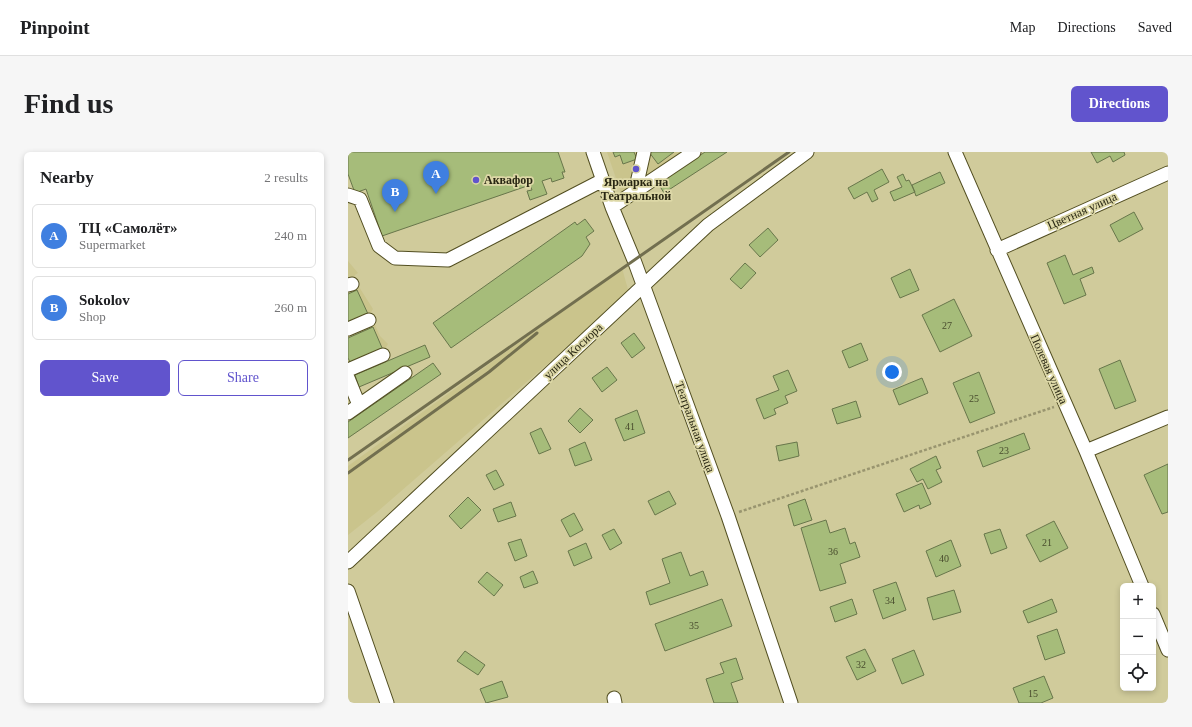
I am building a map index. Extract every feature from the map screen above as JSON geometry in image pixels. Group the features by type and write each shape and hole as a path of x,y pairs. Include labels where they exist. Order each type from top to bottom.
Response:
{"street":[{"name":"Театральная улица","path":"593,152 612,207 643,286 728,516 791,703"},
{"path":"635,192 644,152"},
{"path":"612,207 694,152"},
{"name":"улица Косиора","path":"348,562 708,225 807,152"},
{"name":"Полевая улица","path":"955,152 1086,451 1141,583"},
{"name":"Цветная улица","path":"997,250 1168,173"},
{"path":"348,195 360,199 378,246 395,258 448,260 603,180"},
{"path":"348,330 369,320"},
{"path":"348,370 383,355"},
{"path":"348,413 405,373"},
{"path":"348,378 360,405"},
{"path":"1086,451 1168,417"},
{"path":"348,590 387,703"},
{"path":"1155,619 1168,650"}],"path":[{"path":"728,516 1064,403"}],"shaded area":[{"name":"Ярмарка на Театральной","path":"607,152 682,152 622,196"},
{"path":"348,261 358,273 355,275 354,279 373,309 370,314 380,336 388,344 385,349 389,357 348,376"},
{"path":"622,268 629,293 377,512 348,535 348,466"}],"building":[{"path":"348,152 558,152 565,172 562,172 564,178 552,182 551,178 542,181 547,194 530,200 527,191 532,190 530,185 382,236 366,189 355,193 348,174"},
{"path":"613,152 634,152 637,159 623,164 620,155 615,157"},
{"path":"649,152 674,152 658,164"},
{"path":"705,152 727,152 664,193 658,183"},
{"path":"1091,152 1124,152 1125,155 1113,162 1110,156 1097,163"},
{"path":"882,169 889,182 874,190 878,199 872,202 867,192 854,199 848,188"},
{"path":"940,172 945,183 916,196 912,185"},
{"path":"903,174 906,181 909,180 915,192 894,201 890,192 902,187 897,177"},
{"path":"1134,212 1143,229 1119,242 1110,225"},
{"path":"585,219 594,231 586,237 590,244 582,256 451,348 433,323 575,222 577,225"},
{"path":"768,228 778,240 760,257 749,245"},
{"path":"1065,255 1073,275 1092,267 1094,273 1080,279 1086,295 1064,304 1047,263"},
{"path":"745,263 756,273 741,289 730,279"},
{"path":"910,269 919,290 900,298 891,278"},
{"path":"357,290 368,314 348,323 348,294"},
{"path":"954,299 972,336 940,352 922,315"},
{"path":"373,327 383,350 351,364 348,358 348,338"},
{"path":"634,333 645,348 632,358 621,343"},
{"path":"861,343 868,360 849,368 842,351"},
{"path":"425,345 430,357 359,387 355,375"},
{"path":"1120,360 1136,401 1115,409 1099,369"},
{"path":"433,363 441,374 348,438 348,422"},
{"path":"607,367 617,380 602,392 592,378"},
{"path":"788,370 797,391 785,396 788,403 774,409 776,414 764,419 756,399 779,390 773,376"},
{"path":"979,372 995,413 970,423 953,383"},
{"path":"922,378 928,393 899,405 893,390"},
{"path":"856,401 861,417 837,424 832,409"},
{"path":"580,408 593,420 580,433 568,421"},
{"path":"637,410 645,433 624,441 615,419"},
{"path":"541,428 551,449 539,454 530,433"},
{"path":"1024,433 1030,449 983,467 977,451"},
{"path":"585,442 592,460 575,466 569,449"},
{"path":"797,442 799,456 779,461 776,446"},
{"path":"936,456 941,468 936,470 942,482 928,489 923,479 917,482 910,469"},
{"path":"1168,464 1168,512 1162,514 1144,475"},
{"path":"496,470 504,485 494,490 486,475"},
{"path":"922,483 931,504 920,509 919,505 904,512 896,494"},
{"path":"669,491 676,504 655,515 648,501"},
{"path":"468,497 481,510 461,529 449,516"},
{"path":"805,499 812,520 794,526 788,505"},
{"path":"511,502 516,516 498,522 493,509"},
{"path":"574,513 583,530 570,537 561,520"},
{"path":"826,520 830,533 845,528 850,544 855,542 860,557 840,564 846,583 820,591 801,528"},
{"path":"1054,521 1068,548 1040,562 1026,535"},
{"path":"614,529 622,543 610,550 602,535"},
{"path":"1000,529 1007,548 991,554 984,534"},
{"path":"521,539 527,556 515,561 508,543"},
{"path":"951,540 961,566 936,577 926,551"},
{"path":"586,543 592,558 574,566 568,551"},
{"path":"681,552 690,576 703,571 708,585 650,605 646,592 670,583 662,559"},
{"path":"533,571 538,583 524,588 520,577"},
{"path":"487,572 503,585 494,596 478,582"},
{"path":"896,582 906,610 883,619 873,590"},
{"path":"954,590 961,612 933,620 927,598"},
{"path":"722,599 732,626 665,651 655,624"},
{"path":"852,599 857,614 835,622 830,607"},
{"path":"1052,599 1057,612 1028,623 1023,611"},
{"path":"1057,629 1065,653 1045,660 1037,636"},
{"path":"865,649 876,671 857,680 846,657"},
{"path":"914,650 924,675 902,684 892,659"},
{"path":"465,651 485,665 478,675 457,661"},
{"path":"736,658 743,679 731,683 738,703 714,703 706,679 724,673 720,663"},
{"path":"1044,676 1053,698 1041,703 1019,703 1013,688"},
{"path":"502,681 508,697 486,703 480,689"}],"railway":[{"path":"348,460 789,152"},
{"path":"348,473 489,372 537,333"}],"place":[{"name":"Ярмарка на Театральной","path":"636,169"},
{"name":"Аквафор","path":"476,180"},
{"name":"ТЦ «Самолёт»","path":"436,194"},
{"name":"Sokolov","path":"395,212"}]}
